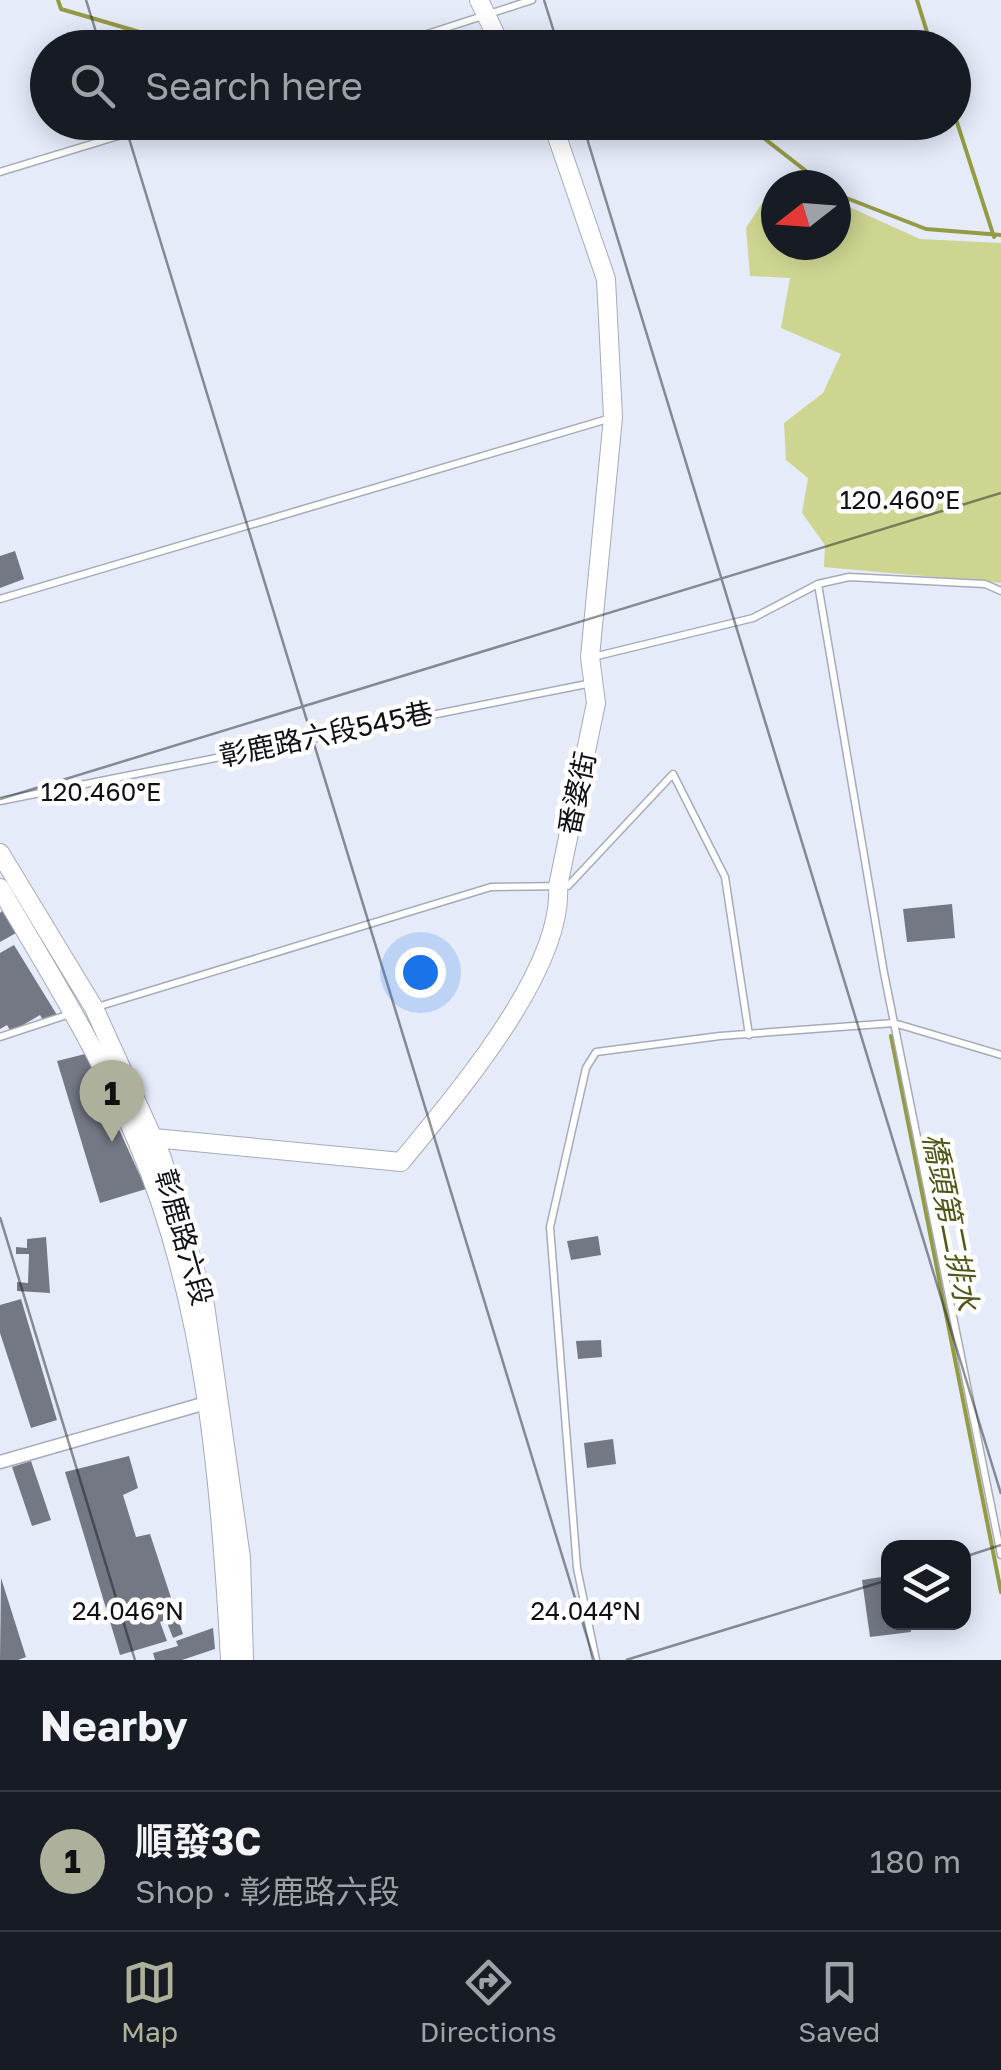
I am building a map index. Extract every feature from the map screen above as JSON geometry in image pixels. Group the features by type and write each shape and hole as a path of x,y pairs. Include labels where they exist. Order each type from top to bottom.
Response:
{"main road":[{"path":"482,7 493,30"},
{"name":"番婆街","path":"146,1140 401,1162 488,1054 540,961 560,908 558,886 596,703 590,657 613,417 606,279 558,140"},
{"name":"彰鹿路六段","path":"0,854 94,1008 206,1306 230,1660"},
{"name":"彰鹿路六段","path":"0,888 146,1140"},
{"name":"彰鹿路六段","path":"213,1401 241,1558 244,1660"}],"street":[{"path":"0,1462 213,1401"}],"lane":[{"path":"427,30 482,7 532,0"},
{"path":"0,172 105,140"},
{"path":"0,599 613,417"},
{"path":"590,657 753,618 818,584 849,577 985,584 1001,591"},
{"path":"818,584 894,1024 1001,1555"},
{"name":"彰鹿路六段545巷","path":"0,801 409,716 593,683"},
{"path":"0,1037 491,887 568,886 672,774 725,877 748,1036"},
{"path":"596,1660 577,1568 550,1227 586,1068 596,1052 894,1024 1001,1055"}],"green space":[{"path":"761,205 761,260 851,260 851,208 920,239 1001,243 1001,583 824,567 825,545 802,513 808,478 786,460 784,423 823,393 841,354 781,328 790,278 750,276 746,228"}],"building":[{"path":"15,551 24,579 0,588 0,556"},
{"path":"952,904 955,938 907,942 903,909"},
{"path":"0,913 16,933 0,942"},
{"path":"14,945 57,1015 44,1022 40,1015 11,1032 7,1025 0,1029 0,953"},
{"path":"85,1054 146,1189 100,1203 57,1061"},
{"path":"598,1236 601,1255 571,1260 567,1241"},
{"path":"46,1237 50,1293 17,1291 17,1282 28,1283 29,1254 16,1254 16,1247 27,1248 27,1239"},
{"path":"21,1299 57,1420 31,1428 0,1333 0,1305"},
{"path":"601,1340 602,1357 578,1359 576,1341"},
{"path":"613,1439 616,1464 587,1468 584,1443"},
{"path":"129,1456 138,1488 123,1495 136,1537 150,1534 183,1634 173,1638 166,1620 160,1622 167,1641 120,1655 65,1472"},
{"path":"31,1461 51,1520 32,1526 12,1467"},
{"path":"881,1577 881,1630 911,1632 870,1637 862,1580"},
{"path":"1,1578 26,1657 18,1660 0,1660"},
{"path":"213,1628 215,1649 182,1660 155,1660 153,1653 178,1646 176,1641"}],"waterway":[{"path":"58,0 61,9 133,30"},
{"path":"917,0 926,30"},
{"path":"766,140 805,170"},
{"path":"963,140 994,237"},
{"path":"851,200 926,229 1001,235"},
{"name":"橋頭第二排水","path":"891,1036 1001,1592"}],"place":[{"name":"順發3C","path":"112,1142"}]}
